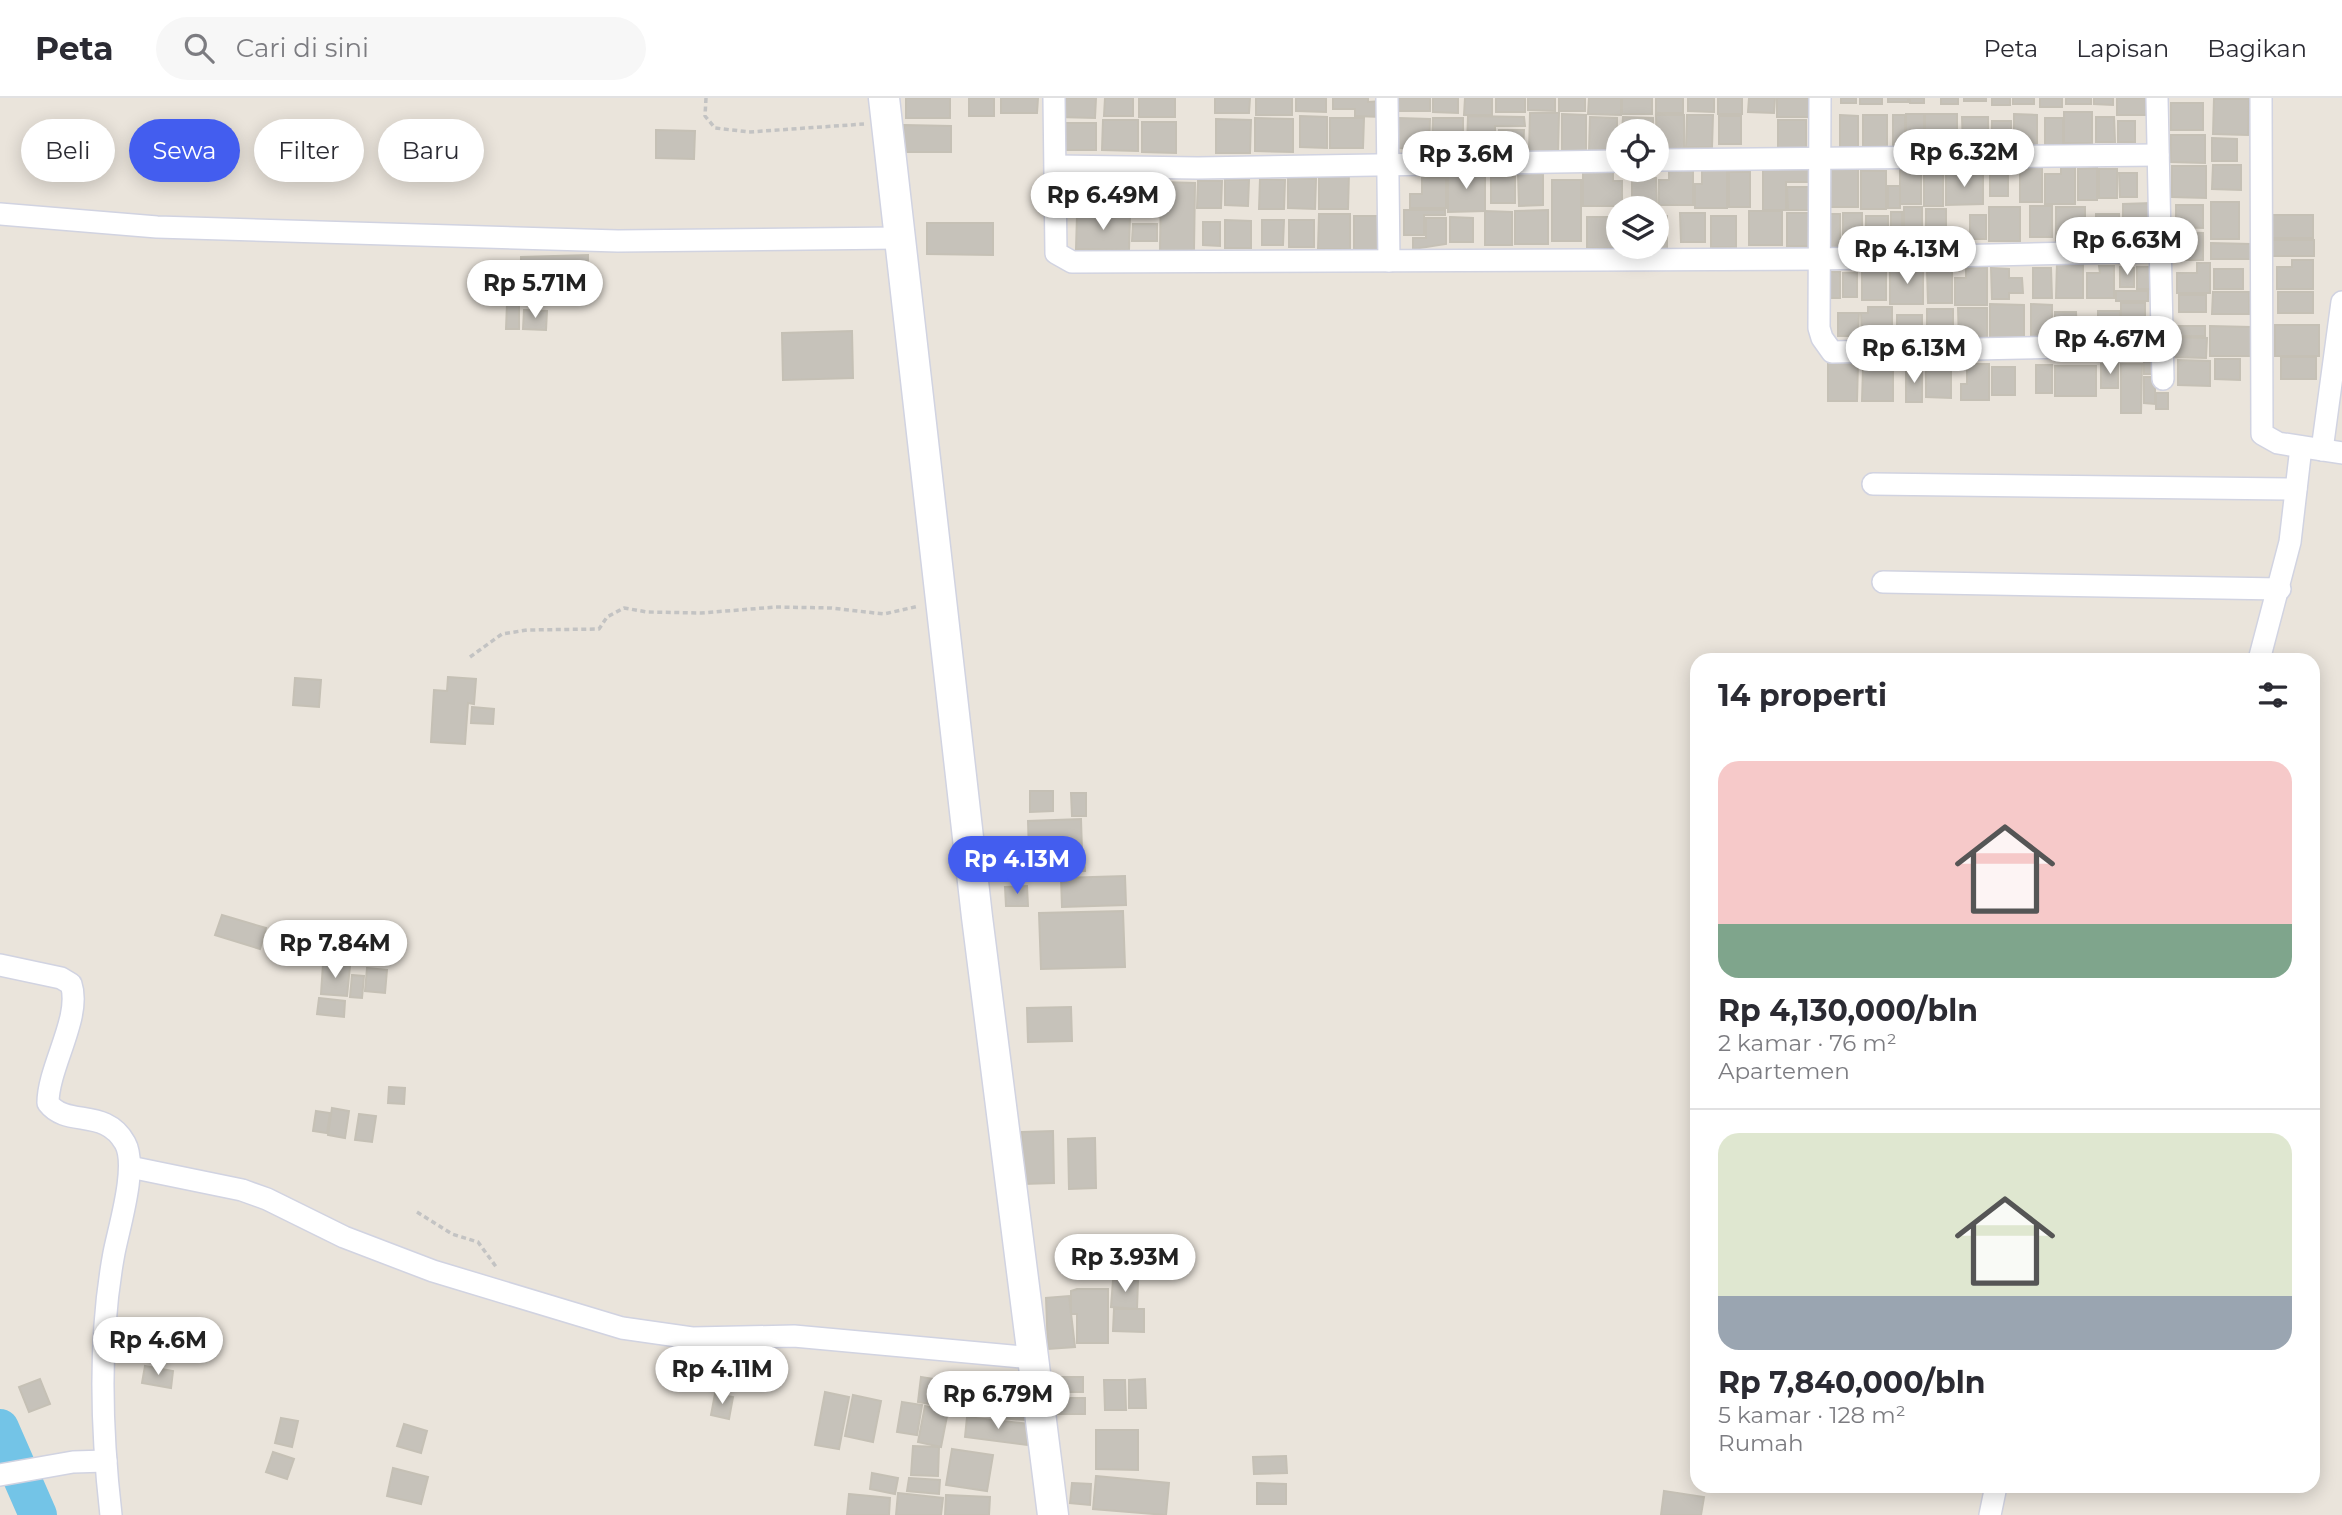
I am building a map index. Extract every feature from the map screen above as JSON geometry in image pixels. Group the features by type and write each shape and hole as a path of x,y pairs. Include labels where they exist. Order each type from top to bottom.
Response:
{"main road":[{"path":"886,109 977,917 1053,1515"}],"street":[{"path":"1054,98 1056,253 1072,262 1819,259 2160,251"},
{"path":"1387,98 1388,261"},
{"path":"1820,98 1819,328 1822,338 1832,352 2162,345"},
{"path":"2157,98 2163,379"},
{"path":"2261,98 2260,423 2262,434 2268,439 2322,450"},
{"path":"1669,160 2158,155"},
{"path":"1056,166 1606,161"},
{"path":"0,214 157,227 618,241 899,238"},
{"path":"2261,653 2280,589 2296,489 2322,450 2342,302"},
{"path":"1873,484 2296,489"},
{"path":"1883,582 2280,589"},
{"path":"0,965 61,978 71,984 69,1021 51,1080 48,1104 54,1111 62,1114 95,1119 114,1127 127,1145 130,1167 106,1294 103,1354 106,1461 111,1515"},
{"path":"130,1167 255,1195 344,1237 530,1303 622,1328 692,1338 794,1336 1033,1358"},
{"path":"1,1475 37,1468 106,1461"},
{"path":"1990,1515 1995,1493"}],"path":[{"path":"706,98 705,116 715,128 749,132 886,109"},
{"path":"470,657 502,635 527,629 599,629 607,617 624,608 647,612 701,613 776,607 884,614 942,603"},
{"path":"417,1212 452,1234 478,1242 503,1278 530,1303"}],"building":[{"path":"906,98 950,98 950,118 906,118"},
{"path":"969,98 994,98 994,116 969,116"},
{"path":"1001,98 1038,98 1037,113 1001,113"},
{"path":"1058,98 1096,98 1095,118 1058,117"},
{"path":"1105,98 1133,98 1133,116 1104,116"},
{"path":"1139,98 1175,98 1175,117 1139,117"},
{"path":"1215,98 1250,98 1249,113 1215,113"},
{"path":"1256,98 1292,98 1292,115 1256,115"},
{"path":"1296,98 1326,98 1326,112 1296,111"},
{"path":"1333,98 1368,98 1368,102 1382,101 1382,117 1355,116 1355,109 1333,109"},
{"path":"1397,98 1430,98 1430,111 1397,111"},
{"path":"1433,98 1458,98 1458,113 1433,112"},
{"path":"1465,98 1492,98 1492,115 1464,115"},
{"path":"1496,98 1525,98 1525,112 1496,112"},
{"path":"1528,98 1555,98 1555,111 1528,110"},
{"path":"1559,98 1585,98 1585,111 1559,111"},
{"path":"1589,98 1621,98 1621,115 1588,114"},
{"path":"1622,98 1652,98 1652,114 1622,114"},
{"path":"1656,98 1683,98 1683,113 1656,113"},
{"path":"1688,98 1714,98 1714,112 1688,111"},
{"path":"1718,98 1742,98 1742,114 1718,114"},
{"path":"1749,98 1775,98 1774,113 1748,112"},
{"path":"1777,98 1809,98 1809,117 1777,117"},
{"path":"1841,98 1856,98 1856,103 1841,103"},
{"path":"1860,98 1882,98 1882,104 1860,104"},
{"path":"1888,98 1908,98 1908,102 1888,102"},
{"path":"1910,98 1924,98 1924,103 1910,103"},
{"path":"1941,98 1958,98 1958,104 1941,104"},
{"path":"1964,98 1986,98 1986,101 1964,101"},
{"path":"1992,98 2010,98 2010,105 1992,105"},
{"path":"2013,98 2034,98 2034,104 2013,104"},
{"path":"2040,98 2062,98 2062,107 2040,107"},
{"path":"2066,98 2091,98 2091,104 2066,104"},
{"path":"2094,98 2113,98 2113,105 2094,104"},
{"path":"2117,98 2148,98 2148,115 2117,115"},
{"path":"2214,99 2249,99 2248,135 2213,134"},
{"path":"2171,103 2203,103 2203,130 2171,130"},
{"path":"2064,112 2092,112 2092,143 2064,143"},
{"path":"1530,113 1559,113 1558,152 1529,152"},
{"path":"1562,114 1586,115 1586,150 1562,150"},
{"path":"1906,114 1924,114 1924,149 1906,148"},
{"path":"1925,114 1957,114 1957,151 1925,151"},
{"path":"2014,114 2037,115 2037,148 2014,147"},
{"path":"1656,115 1684,115 1684,151 1669,151 1669,119 1656,119"},
{"path":"1687,115 1713,115 1712,147 1686,147"},
{"path":"1840,115 1858,116 1858,149 1840,149"},
{"path":"1863,115 1887,115 1887,146 1863,146"},
{"path":"1893,115 1905,115 1905,146 1893,146"},
{"path":"1300,116 1327,117 1327,148 1300,147"},
{"path":"1468,116 1524,117 1525,126 1495,126 1495,147 1467,146"},
{"path":"1719,116 1741,116 1741,144 1719,144"},
{"path":"1590,117 1617,118 1606,119 1606,151 1589,150"},
{"path":"1623,117 1653,118 1653,119"},
{"path":"1962,117 1988,117 1988,146 1963,146"},
{"path":"2096,117 2114,117 2115,142 2096,142"},
{"path":"1255,118 1293,119 1293,152 1255,151"},
{"path":"1330,118 1364,118 1363,148 1330,148"},
{"path":"1398,118 1430,119 1429,149 1398,148"},
{"path":"1433,118 1463,118 1463,151 1432,151"},
{"path":"2045,118 2063,118 2063,147 2045,147"},
{"path":"1216,119 1251,120 1250,153 1216,153"},
{"path":"1103,120 1138,120 1138,151 1102,150"},
{"path":"1778,120 1806,120 1806,149 1778,148"},
{"path":"1992,121 2011,121 2011,145 1992,145"},
{"path":"2118,121 2135,121 2135,142 2118,142"},
{"path":"1142,122 1176,122 1176,153 1142,152"},
{"path":"1060,123 1096,123 1096,150 1060,150"},
{"path":"904,125 951,126 951,152 904,152"},
{"path":"656,130 695,131 694,159 656,158"},
{"path":"1499,130 1524,130 1523,153 1498,153"},
{"path":"2171,135 2205,135 2205,163 2171,162"},
{"path":"2212,138 2237,139 2237,161 2212,161"},
{"path":"2075,165 2075,204 2045,204 2045,174 2061,174 2061,166"},
{"path":"2213,165 2241,165 2241,190 2212,189"},
{"path":"2172,166 2206,166 2206,198 2172,197"},
{"path":"1702,168 1727,168 1727,208 1695,208 1695,184 1702,184"},
{"path":"1900,168 1921,168 1921,204 1900,204"},
{"path":"2020,168 2042,168 2042,202 2020,202"},
{"path":"2097,168 2097,200 2078,200 2078,169"},
{"path":"1669,169 1693,169 1693,205 1669,205 1669,196 1659,196 1659,182 1669,180"},
{"path":"1763,169 1810,170 1810,182 1786,182 1786,210 1763,210"},
{"path":"1826,169 1858,169 1858,207 1826,207"},
{"path":"1924,169 1943,169 1943,206 1924,206"},
{"path":"2099,169 2117,169 2117,198 2099,198"},
{"path":"1583,170 1606,170 1606,182 1622,182 1622,196 1606,196 1606,206 1583,206"},
{"path":"1448,171 1485,171 1485,211 1448,212"},
{"path":"1861,171 1886,171 1886,209 1861,209"},
{"path":"1729,172 1750,172 1750,207 1729,207"},
{"path":"1319,173 1349,173 1348,209 1319,209"},
{"path":"1518,173 1543,174 1543,205 1519,206"},
{"path":"1946,173 1983,173 1983,204 1946,205"},
{"path":"2119,173 2137,173 2137,197 2120,197"},
{"path":"1990,174 2008,174 2008,196 1990,196"},
{"path":"1491,177 1515,177 1515,203 1491,203"},
{"path":"1288,178 1316,179 1315,209 1288,208"},
{"path":"1422,178 1446,178 1446,208 1410,208 1410,194 1422,194"},
{"path":"1060,179 1127,180 1127,210 1060,209"},
{"path":"1260,179 1285,180 1284,209 1259,209"},
{"path":"1133,180 1155,180 1154,208 1133,208"},
{"path":"1225,180 1249,180 1248,206 1225,205"},
{"path":"1552,180 1581,180 1581,241 1552,241"},
{"path":"1198,181 1222,181 1221,208 1197,208"},
{"path":"1161,182 1195,183 1194,250 1160,250"},
{"path":"1632,182 1656,182 1657,196 1632,196"},
{"path":"1888,186 1900,186 1900,208 1888,208"},
{"path":"1787,187 1809,187 1809,210 1788,210"},
{"path":"2211,202 2239,202 2239,239 2211,239"},
{"path":"2151,203 2151,236 2123,236 2123,204"},
{"path":"2176,205 2203,205 2203,228 2176,227"},
{"path":"2030,206 2052,206 2052,237 2030,237"},
{"path":"1904,207 1922,207 1922,240 1904,240"},
{"path":"1989,207 2020,207 2020,241 1989,241"},
{"path":"2056,207 2085,207 2085,242 2056,241"},
{"path":"1926,209 1946,209 1946,239 1926,239"},
{"path":"1404,210 1445,210 1445,215 1424,215 1424,235 1404,235"},
{"path":"1548,210 1548,244 1515,244 1515,211"},
{"path":"1485,211 1512,212 1512,245 1485,245"},
{"path":"1749,211 1782,211 1782,245 1749,245"},
{"path":"1891,212 1902,212 1902,234 1891,234"},
{"path":"1680,213 1705,213 1705,242 1681,242"},
{"path":"1787,213 1811,213 1811,246 1787,246"},
{"path":"1843,213 1862,213 1862,246 1843,246"},
{"path":"1319,214 1350,214 1350,249 1318,249"},
{"path":"1827,214 1840,214 1840,247 1826,247"},
{"path":"2096,214 2119,214 2119,236 2096,236"},
{"path":"1077,215 1130,215 1129,250 1076,249"},
{"path":"1970,215 1986,215 1986,239 1970,239"},
{"path":"2271,215 2313,215 2313,238 2271,238"},
{"path":"1354,216 1378,216 1378,249 1354,249"},
{"path":"1711,216 1736,216 1736,247 1711,247"},
{"path":"1866,216 1888,216 1888,246 1866,246"},
{"path":"1450,217 1473,218 1473,242 1450,242"},
{"path":"1587,217 1606,217 1606,248 1587,248"},
{"path":"1426,218 1446,218 1446,244 1413,249 1413,238 1426,238"},
{"path":"1225,220 1251,221 1251,248 1225,248"},
{"path":"1262,220 1284,220 1283,245 1262,245"},
{"path":"1289,220 1314,220 1314,247 1289,247"},
{"path":"1203,222 1220,222 1220,246 1203,245"},
{"path":"927,223 993,223 993,255 927,254"},
{"path":"1133,224 1157,224 1157,241 1132,241"},
{"path":"2176,232 2203,233 2203,260 2176,260"},
{"path":"2272,240 2314,240 2314,256 2272,256"},
{"path":"2211,243 2250,244 2250,259 2211,259"},
{"path":"588,255 588,279 521,280 521,257"},
{"path":"2292,260 2313,260 2313,289 2277,289 2277,267 2292,267"},
{"path":"2057,262 2083,262 2083,298 2056,298"},
{"path":"2197,263 2210,263 2210,293 2177,293 2177,273 2197,273"},
{"path":"2099,266 2114,266 2114,298 2087,298 2087,273 2100,273"},
{"path":"1862,267 1886,267 1886,300 1862,300"},
{"path":"2120,267 2134,268 2134,287 2120,287"},
{"path":"2137,267 2150,267 2150,289 2137,289"},
{"path":"1890,268 1923,268 1923,304 1890,304"},
{"path":"1966,268 1987,268 1987,305 1955,305 1955,278 1966,278"},
{"path":"1991,268 2009,269 2009,278 2022,278 2023,293 2009,293 2009,299 1992,299"},
{"path":"2033,268 2051,268 2052,298 2033,298"},
{"path":"2214,269 2243,269 2243,289 2214,289"},
{"path":"1927,271 1952,271 1952,303 1928,303"},
{"path":"1828,272 1840,272 1840,298 1828,298"},
{"path":"1843,273 1857,273 1857,297 1843,297"},
{"path":"2116,291 2148,291 2148,301 2116,301"},
{"path":"2213,292 2249,292 2249,314 2212,314"},
{"path":"2278,292 2313,292 2313,313 2278,313"},
{"path":"2179,295 2206,295 2206,312 2179,312"},
{"path":"507,303 519,303 519,329 506,329"},
{"path":"2121,303 2145,303 2145,339 2121,339"},
{"path":"1990,304 2024,305 2024,338 1990,338"},
{"path":"2031,304 2052,305 2052,338 2031,337"},
{"path":"1868,307 1892,307 1892,340 1862,340 1861,313 1868,313"},
{"path":"1958,308 1987,308 1987,342 1959,342"},
{"path":"1927,309 1953,309 1953,344 1927,344"},
{"path":"524,310 547,311 546,330 523,329"},
{"path":"2098,311 2120,311 2120,334 2098,335"},
{"path":"2055,312 2076,312 2077,338 2055,338"},
{"path":"1838,313 1859,313 1858,336 1838,336"},
{"path":"1897,315 1922,315 1922,343 1897,343"},
{"path":"2275,325 2319,325 2319,356 2275,356"},
{"path":"2177,326 2205,326 2205,336 2177,336"},
{"path":"2210,326 2251,327 2251,356 2210,356"},
{"path":"852,331 853,378 783,380 782,333"},
{"path":"2171,337 2207,338 2206,358 2171,357"},
{"path":"2144,357 2154,357 2154,374 2144,374"},
{"path":"2281,357 2316,357 2316,379 2281,379"},
{"path":"2215,359 2240,359 2240,380 2215,379"},
{"path":"2178,360 2210,361 2210,386 2178,385"},
{"path":"1869,361 1893,361 1893,401 1862,401 1863,369 1870,369"},
{"path":"1828,363 1858,363 1857,401 1828,401"},
{"path":"1967,364 1989,364 1989,400 1961,400 1961,384 1967,384"},
{"path":"2101,364 2118,364 2118,388 2101,388"},
{"path":"2121,364 2142,364 2141,413 2121,413"},
{"path":"2036,365 2052,365 2052,393 2036,393"},
{"path":"2055,366 2096,366 2096,396 2055,396"},
{"path":"1906,367 1922,367 1922,402 1906,402"},
{"path":"1926,367 1951,367 1951,398 1926,397"},
{"path":"1992,367 2015,367 2015,395 1992,395"},
{"path":"2144,377 2155,377 2155,404 2144,403"},
{"path":"2156,393 2168,393 2168,409 2156,409"},
{"path":"448,677 476,679 474,704 468,703 465,744 431,742 434,690 447,691"},
{"path":"295,678 321,680 319,707 293,705"},
{"path":"472,707 494,709 493,724 471,723"},
{"path":"1030,791 1053,791 1053,811 1030,812"},
{"path":"1071,793 1086,793 1086,816 1072,816"},
{"path":"1081,819 1082,851 1029,853 1028,821"},
{"path":"1084,855 1085,871 1045,872 1044,856"},
{"path":"1125,876 1126,905 1062,907 1061,878"},
{"path":"1027,886 1028,906 1006,906 1005,887"},
{"path":"1123,911 1125,967 1041,969 1039,913"},
{"path":"222,915 266,928 260,949 215,935"},
{"path":"291,930 319,932 318,951 289,949"},
{"path":"323,964 350,966 347,996 321,994"},
{"path":"367,968 387,970 385,993 365,991"},
{"path":"352,975 364,976 362,998 350,997"},
{"path":"319,998 345,1001 344,1017 317,1014"},
{"path":"1071,1007 1072,1041 1028,1042 1027,1008"},
{"path":"389,1087 405,1088 404,1104 388,1103"},
{"path":"332,1108 349,1111 345,1138 328,1135"},
{"path":"316,1111 330,1113 327,1133 313,1131"},
{"path":"359,1114 376,1116 372,1142 355,1140"},
{"path":"1053,1131 1054,1183 1023,1184 1022,1132"},
{"path":"1095,1138 1096,1188 1069,1189 1068,1139"},
{"path":"1113,1280 1138,1281 1137,1309 1111,1307"},
{"path":"1108,1289 1108,1343 1077,1343 1077,1314 1071,1314 1071,1291"},
{"path":"1069,1296 1075,1347 1048,1349 1046,1298"},
{"path":"1114,1309 1144,1309 1144,1332 1113,1331"},
{"path":"145,1366 173,1371 171,1388 142,1383"},
{"path":"921,1377 953,1382 949,1407 918,1402"},
{"path":"1057,1377 1083,1377 1083,1392 1057,1392"},
{"path":"40,1379 50,1404 29,1412 19,1387"},
{"path":"1145,1379 1146,1408 1129,1408 1129,1380"},
{"path":"1104,1380 1125,1380 1126,1410 1105,1410"},
{"path":"1001,1388 1028,1390 1026,1420 999,1418"},
{"path":"961,1391 997,1394 995,1415 959,1412"},
{"path":"825,1392 849,1397 839,1449 815,1445"},
{"path":"715,1394 733,1397 729,1419 711,1415"},
{"path":"853,1395 881,1401 873,1442 845,1436"},
{"path":"1059,1398 1085,1398 1085,1414 1058,1414"},
{"path":"902,1402 922,1405 917,1435 897,1432"},
{"path":"925,1406 948,1411 941,1447 918,1442"},
{"path":"967,1417 1030,1424 1027,1445 965,1437"},
{"path":"281,1418 298,1421 292,1447 275,1443"},
{"path":"404,1424 427,1431 421,1453 397,1446"},
{"path":"1096,1430 1138,1430 1138,1470 1096,1469"},
{"path":"913,1446 939,1447 938,1476 911,1475"},
{"path":"952,1449 993,1455 987,1491 946,1485"},
{"path":"273,1452 294,1459 287,1479 266,1472"},
{"path":"1286,1456 1287,1473 1254,1474 1253,1457"},
{"path":"393,1468 428,1477 421,1504 387,1496"},
{"path":"872,1473 898,1478 895,1494 870,1489"},
{"path":"1096,1476 1169,1483 1166,1515 1093,1509"},
{"path":"909,1478 940,1480 939,1494 907,1491"},
{"path":"1072,1483 1091,1484 1090,1505 1070,1503"},
{"path":"1257,1483 1286,1484 1286,1504 1257,1504"},
{"path":"1664,1491 1704,1497 1701,1515 1661,1515"},
{"path":"898,1493 943,1498 941,1515 896,1515"},
{"path":"849,1494 890,1498 889,1515 847,1515"},
{"path":"946,1495 990,1497 989,1515 945,1515"}],"waterway":[{"path":"0,1428 38,1515"}]}
